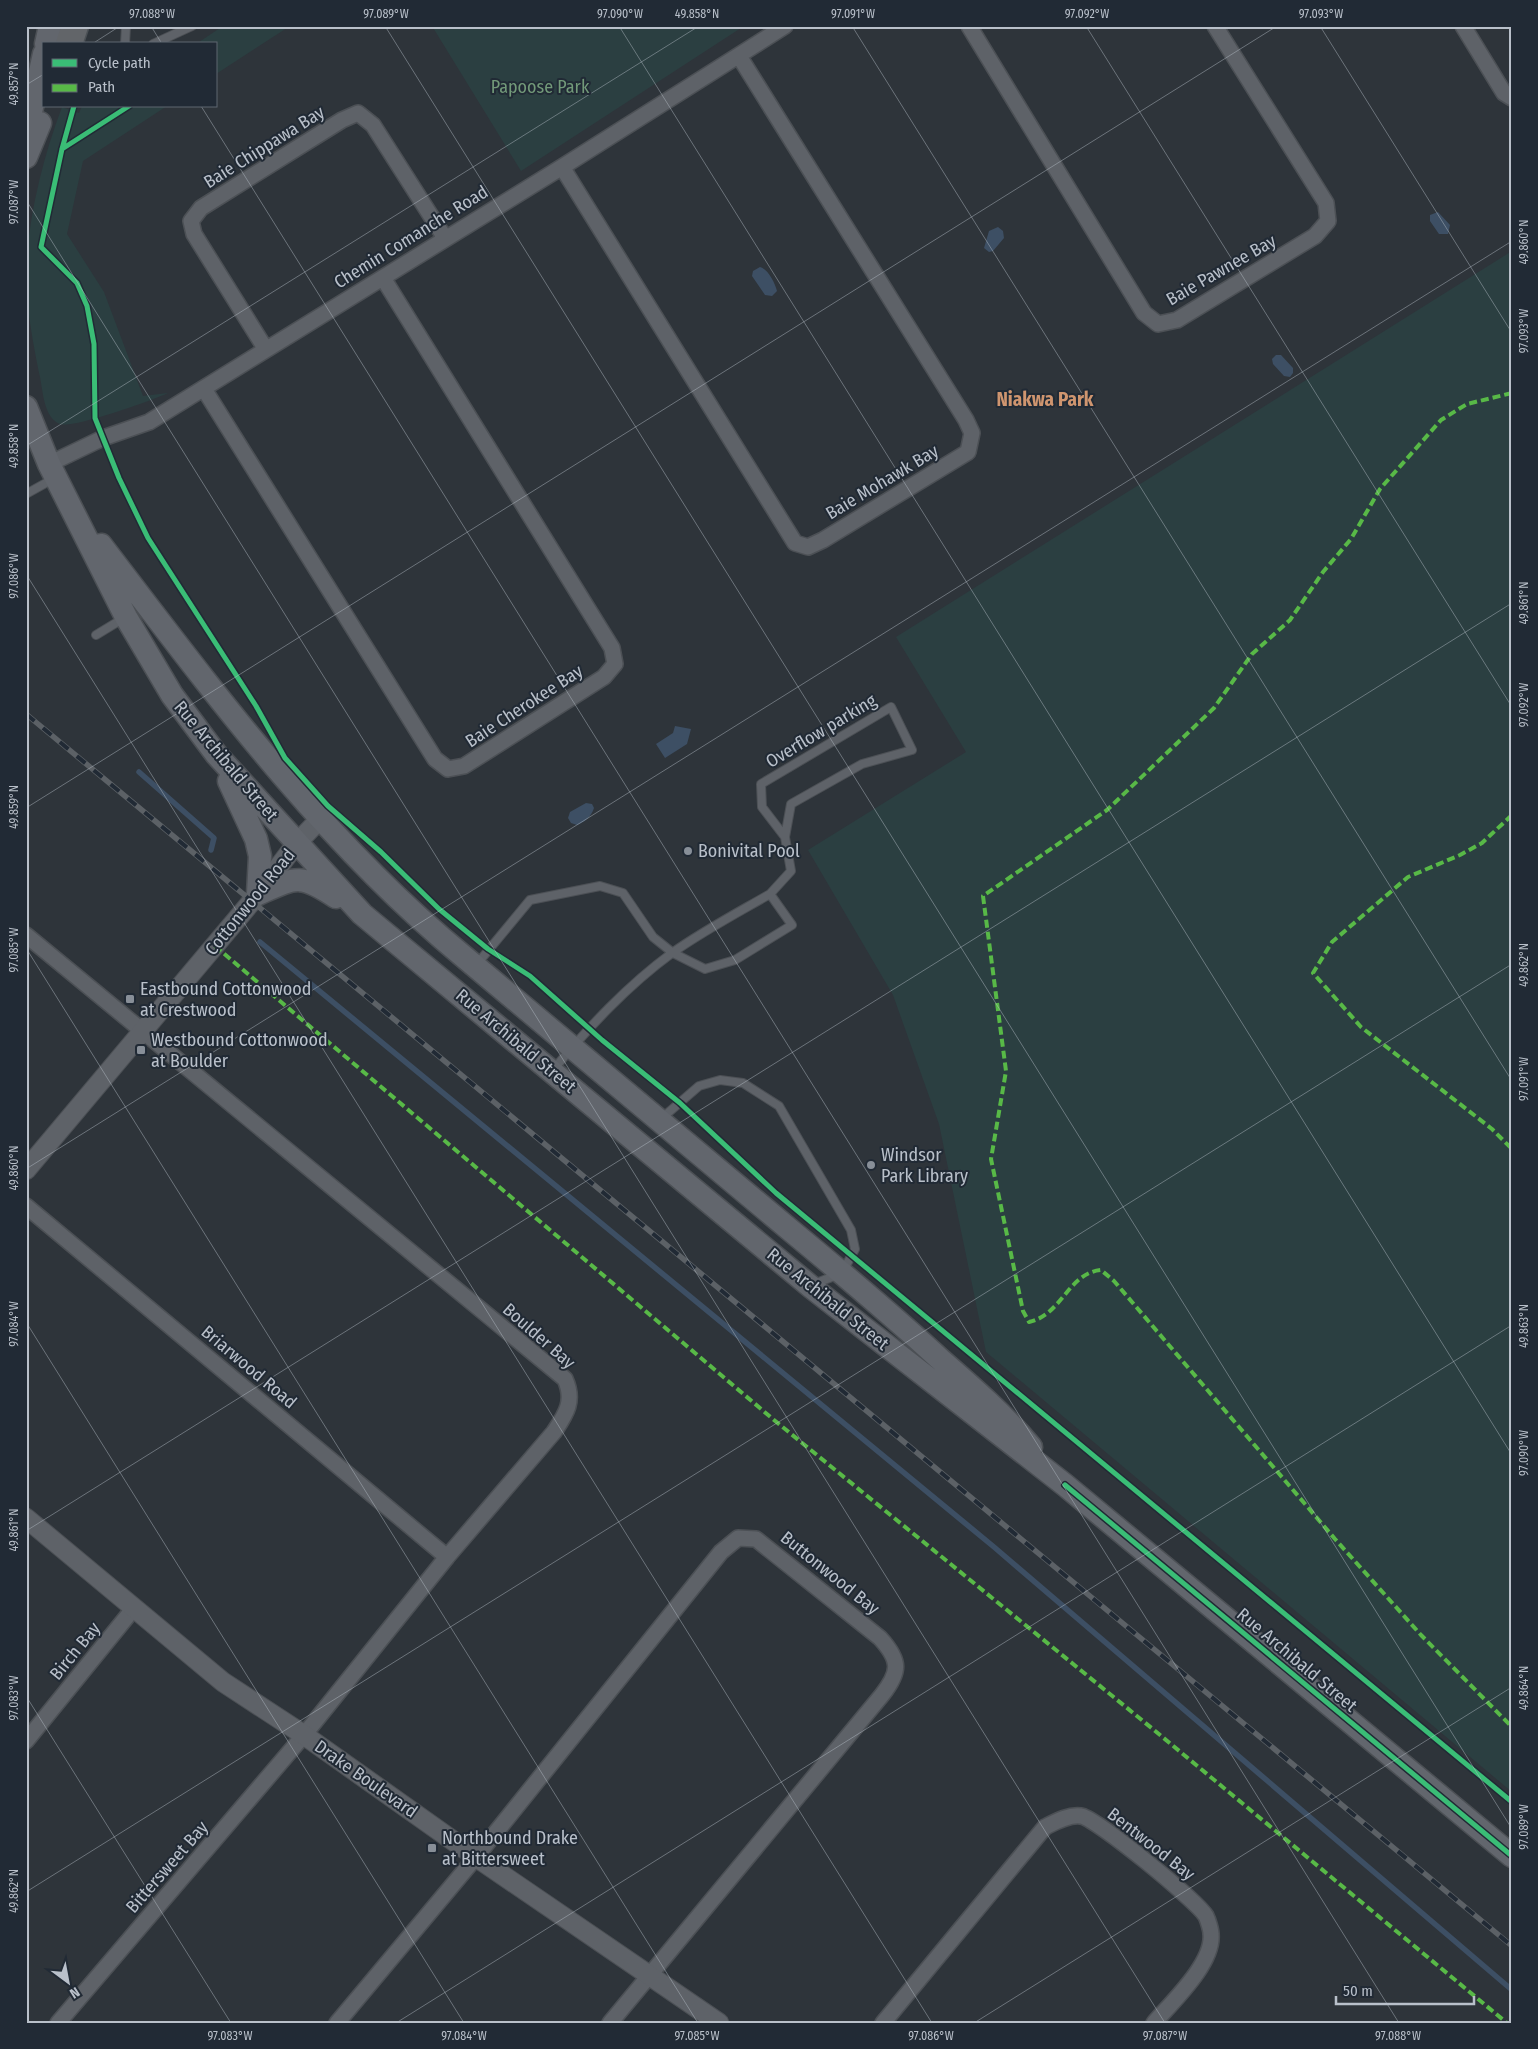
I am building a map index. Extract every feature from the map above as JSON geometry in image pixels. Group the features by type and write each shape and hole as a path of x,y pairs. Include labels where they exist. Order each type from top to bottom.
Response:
{"highway":[{"path":"70,42 74,26"}],"main road":[{"path":"46,42 50,26"},
{"path":"26,134 42,63"},
{"path":"26,157 45,108"},
{"name":"Rue Archibald Street","path":"26,406 36,441 126,617 172,696 216,754 296,844 362,914 810,1286 1065,1485 1512,1856"},
{"name":"Rue Archibald Street","path":"70,505 260,750 320,819 391,891 476,966 842,1273 1008,1420 1065,1485"},
{"path":"216,754 256,839 260,856 258,894 287,881 303,879 315,883 362,914"}],"street":[{"name":"Chemin Comanche Road","path":"52,470 103,438 149,422 204,389 265,348 383,278 785,26"},
{"name":"Baie Pawnee Bay","path":"969,26 1144,312 1158,324 1177,320 1315,236 1328,221 1326,202 1215,26"},
{"path":"1463,26 1504,93 1512,98"},
{"name":"Baie Mohawk Bay","path":"562,167 795,543 808,547 823,540 968,452 972,433 966,420 738,56"},
{"name":"Baie Chippawa Bay","path":"265,348 194,234 191,221 201,208 342,120 358,113 374,124 445,238"},
{"name":"Baie Cherokee Bay","path":"204,389 435,759 448,769 464,766 604,677 616,664 612,648 383,278"},
{"name":"Cottonwood Road","path":"26,1170 258,894 296,844 320,819"},
{"name":"Boulder Bay","path":"26,935 564,1379 570,1390 568,1411 559,1425 448,1557 304,1735"},
{"name":"Briarwood Road","path":"26,1206 448,1557"},
{"name":"Drake Boulevard","path":"26,1518 222,1682 304,1735 476,1857 719,2023"},
{"name":"Buttonwood Bay","path":"476,1857 721,1552 738,1538 756,1539 770,1547 880,1638 894,1655 897,1670 892,1683 610,2023"},
{"name":"Birch Bay","path":"26,1741 134,1608"},
{"name":"Bittersweet Bay","path":"58,2023 304,1735"},
{"name":"Bentwood Bay","path":"883,2023 1045,1827 1060,1819 1080,1816 1100,1825 1192,1901 1206,1916 1212,1935 1208,1956 1154,2023"},
{"path":"337,2023 476,1857"}],"lane":[{"path":"126,26 126,42"},
{"path":"157,42 192,26"},
{"path":"26,494 52,470"},
{"path":"96,635 126,617"},
{"name":"Overflow parking","path":"770,894 791,872 785,838 791,804 862,764 912,750 891,707 761,784 762,807 785,838"},
{"path":"476,966 530,900 600,886 623,893 653,937 673,953 706,969 735,960 792,925 770,894 673,953 626,990 552,1071"},
{"path":"660,1120 698,1086 720,1080 743,1083 779,1106 851,1230 856,1249 842,1273 810,1286"}],"green space":[{"path":"223,26 290,26 218,73 218,42 199,42"},
{"name":"Papoose Park","path":"432,26 744,26 521,171"},
{"path":"62,108 79,113 81,108 164,108 83,161 67,234 104,292 143,396 168,393 96,418 60,424 55,421 47,410 43,397 26,289 26,261 35,202 55,126"},
{"path":"1512,251 1512,1792 986,1352 939,1124 893,995 808,850 966,752 896,637"}],"water":[{"path":"1438,212 1450,225 1448,234 1439,234 1430,221 1430,215"},
{"path":"998,227 1003,231 1004,238 993,251 989,252 984,248 989,231"},
{"path":"760,267 768,273 775,284 777,291 772,296 765,295 752,276 753,271"},
{"path":"1276,355 1281,355 1293,368 1293,373 1290,377 1284,376 1273,364 1272,359"},
{"path":"675,726 691,729 687,744 665,758 656,744 673,733"},
{"path":"586,803 592,804 594,808 589,817 577,825 571,823 568,818 570,812"}],"waterway":[{"path":"139,772 214,838 211,850"},
{"path":"260,942 994,1547 1512,1990"}],"railway":[{"path":"26,714 1512,1946"}],"marked path":[{"path":"1512,393 1467,404 1441,420 1380,489 1351,539 1323,572 1290,620 1252,654 1214,708 1107,810 983,896 1006,1071 991,1159 1023,1311 1029,1322 1040,1318 1050,1311 1080,1278 1101,1270 1114,1281 1335,1539 1421,1635 1512,1727"},
{"path":"1512,815 1482,843 1460,855 1408,877 1332,942 1313,973 1361,1027 1492,1129 1512,1149"},
{"path":"215,946 774,1420 1154,1730 1507,2023"}],"cycle path":[{"path":"73,108 62,149 41,247 77,283 87,306 94,344 95,418 119,478 148,538 256,706 285,758 328,806 381,852 439,909 488,949 530,976 602,1040 680,1103 776,1193 1512,1802"},
{"path":"62,149 126,108"},
{"path":"1065,1485 1512,1856"}],"place":[{"name":"Bonivital Pool","path":"688,851"},
{"name":"Eastbound Cottonwood at Crestwood","path":"130,999"},
{"name":"Westbound Cottonwood at Boulder","path":"141,1050"},
{"name":"Windsor Park Library","path":"871,1165"},
{"name":"Northbound Drake at Bittersweet","path":"432,1848"}],"district":[{"name":"Niakwa Park","path":"1045,399"}]}
